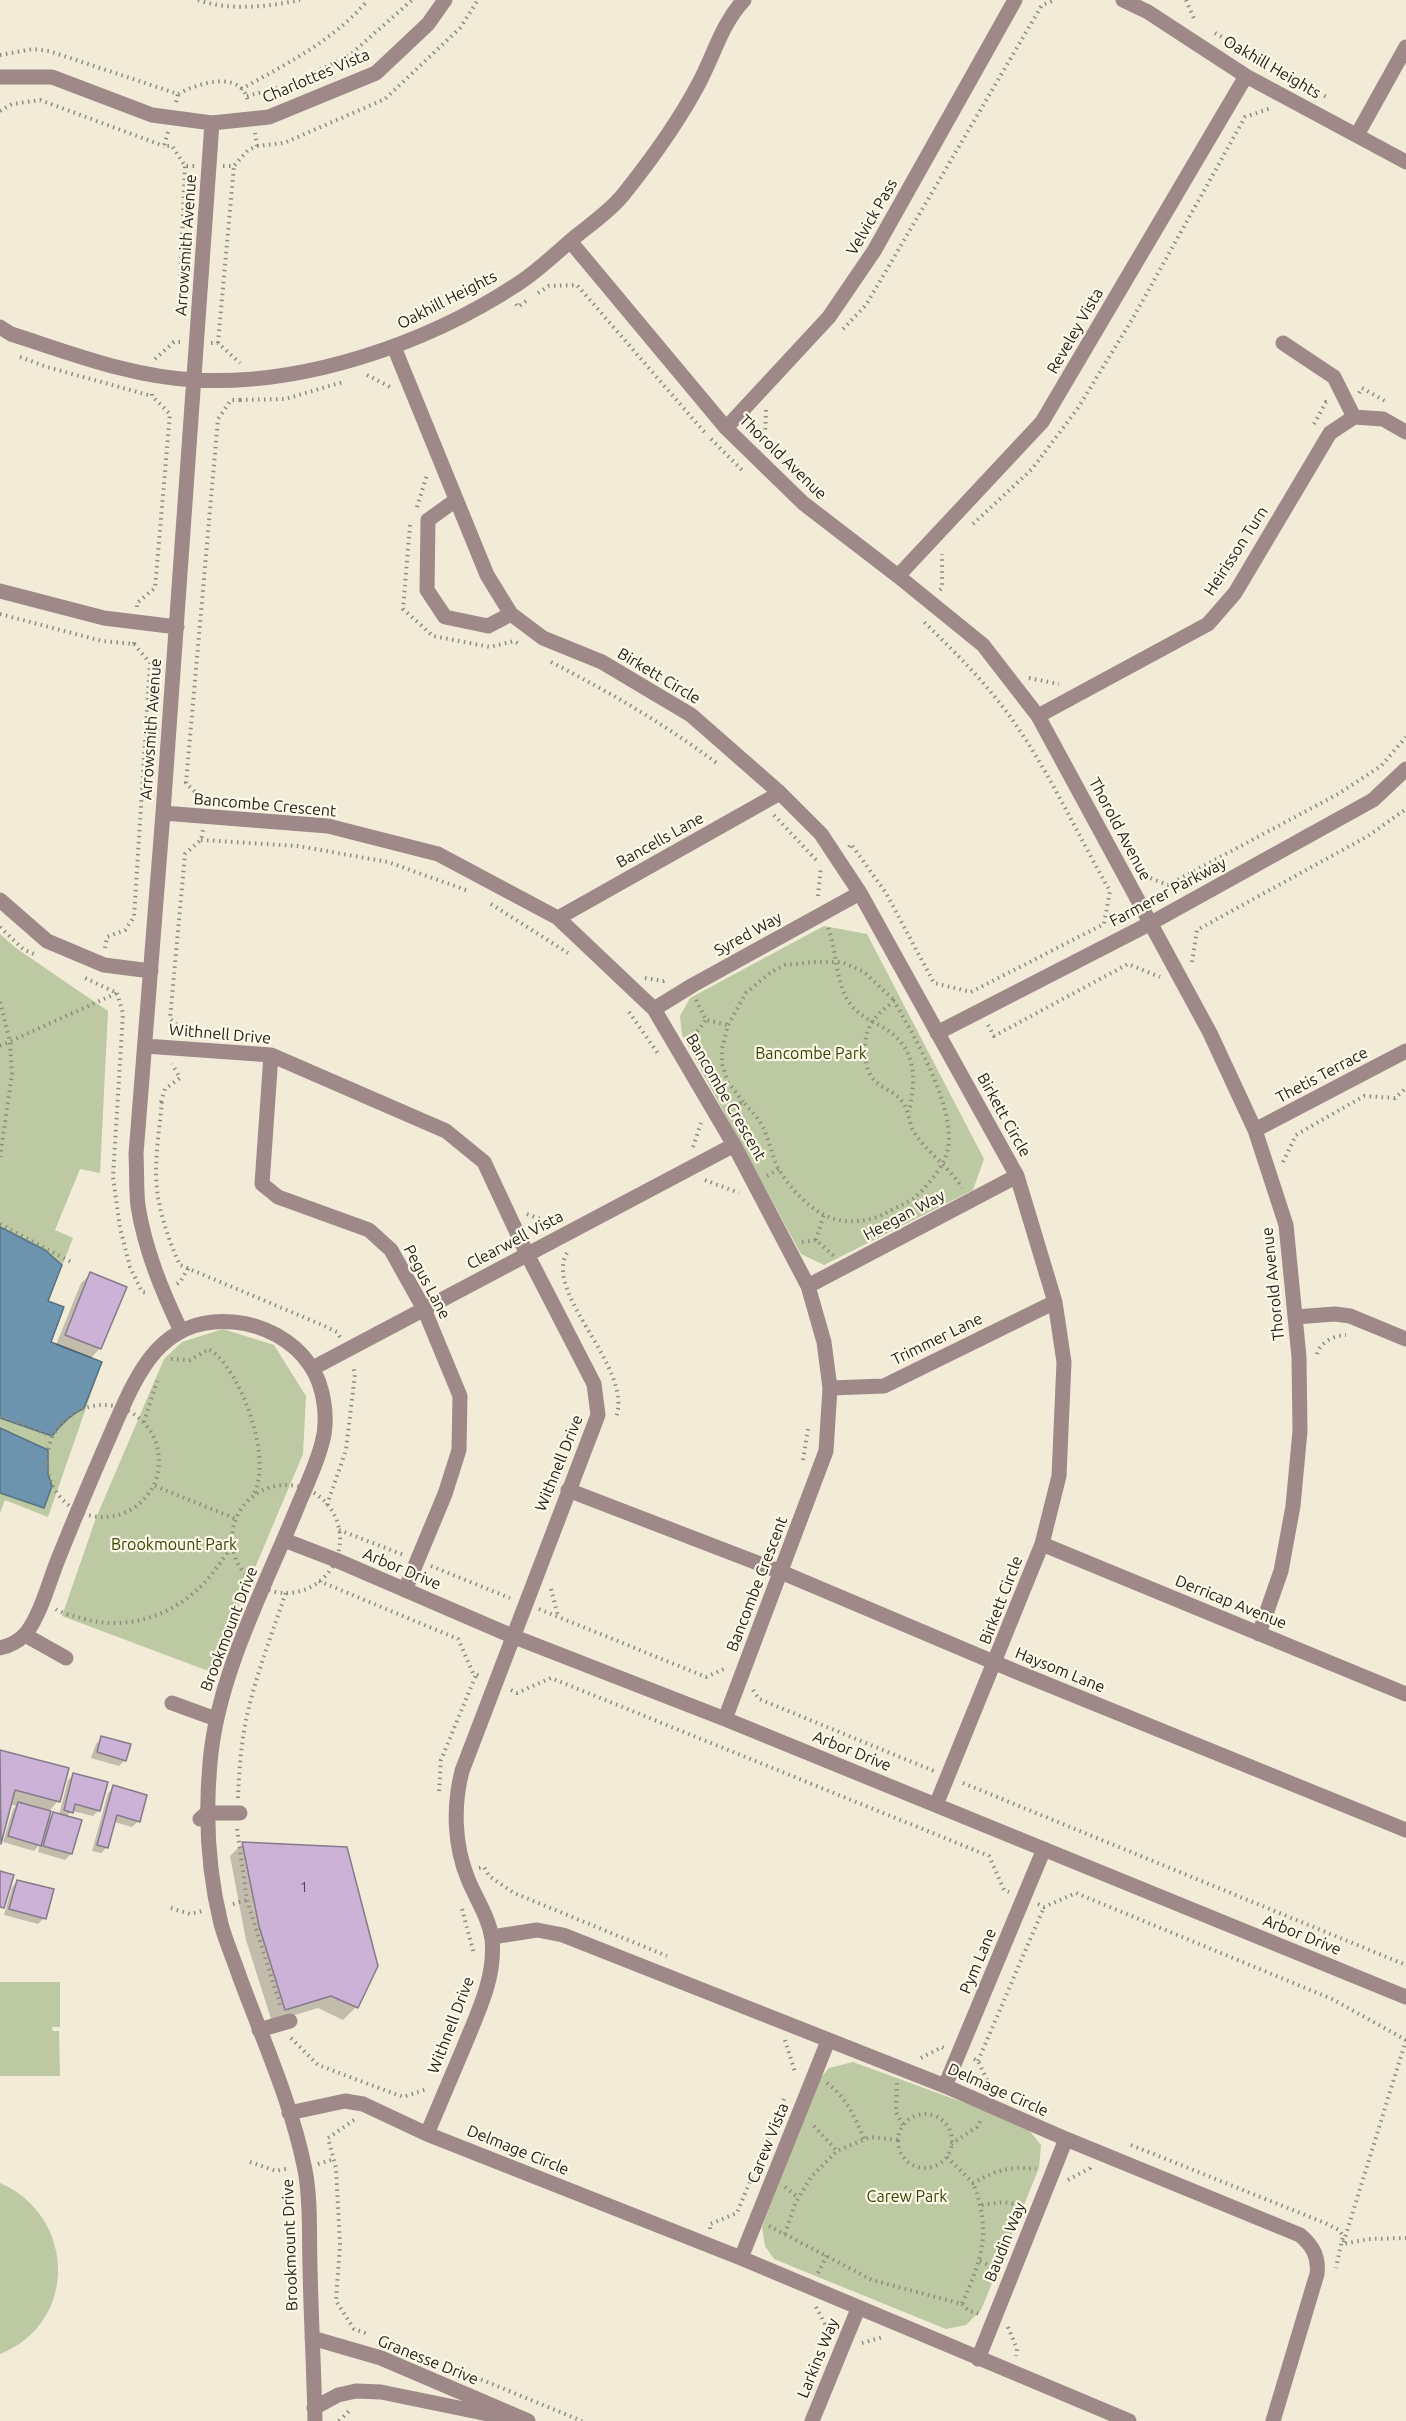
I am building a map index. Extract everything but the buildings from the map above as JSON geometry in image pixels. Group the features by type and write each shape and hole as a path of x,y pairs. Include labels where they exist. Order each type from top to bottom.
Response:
{"street":[{"name":"Charlottes Vista","path":"0,77 52,77 152,116 212,123 270,117 376,73 428,24 445,0"},
{"name":"Oakhill Heights","path":"0,327 11,333 111,367 194,380 261,378 324,367 394,347 452,322 508,290 621,198 660,148 699,83 731,14 744,0"},
{"name":"Velvick Pass","path":"726,428 829,317 874,251 1016,0"},
{"name":"Oakhill Heights","path":"1123,0 1151,6 1246,76 1406,162"},
{"path":"1357,135 1406,47"},
{"name":"Reveley Vista","path":"898,576 1042,422 1246,76"},
{"name":"Arrowsmith Avenue","path":"181,1330 162,1292 152,1262 138,1206 136,1154 164,813 212,123"},
{"name":"Thorold Avenue","path":"570,241 726,428 802,503 898,576 983,645 1038,716 1210,1032 1255,1130 1286,1225 1299,1362 1300,1431 1293,1506 1281,1571 1259,1634"},
{"path":"1283,343 1334,377 1352,413 1383,419 1406,432"},
{"name":"Birkett Circle","path":"394,347 487,575 511,614 543,638 602,662 692,715 780,793 821,834 860,893 1017,1176 1055,1302 1064,1362 1059,1476 1042,1544 996,1663 936,1805"},
{"name":"Heirisson Turn","path":"1038,716 1208,624 1235,593 1330,433 1352,413"},
{"path":"456,500 428,520 427,590 445,617 488,626 511,614"},
{"path":"0,591 104,618 177,627"},
{"name":"Farmerer Parkway","path":"937,1032 1151,923 1373,800 1406,770"},
{"name":"Bancells Lane","path":"558,918 780,793"},
{"name":"Bancombe Crescent","path":"164,813 328,826 438,854 558,918 654,1010 734,1145 808,1286 824,1342 830,1388 826,1451 725,1719"},
{"name":"Syred Way","path":"654,1010 689,987 860,893"},
{"path":"0,900 47,940 102,964 151,971"},
{"name":"Withnell Drive","path":"145,1046 271,1055 446,1131 484,1162 527,1254 594,1384 598,1415 512,1636 462,1771 456,1794 458,1839 465,1873 485,1915 492,1937 488,1984 427,2134"},
{"name":"Thetis Terrace","path":"1255,1130 1406,1051"},
{"name":"Pegus Lane","path":"271,1055 262,1184 278,1197 369,1230 391,1250 424,1309 460,1396 459,1450 445,1494 405,1590"},
{"name":"Clearwell Vista","path":"313,1368 734,1145"},
{"name":"Heegan Way","path":"808,1286 1017,1176"},
{"name":"Trimmer Lane","path":"830,1388 884,1386 1055,1302"},
{"path":"1295,1317 1335,1314 1350,1316 1406,1339"},
{"name":"Brookmount Drive","path":"25,1635 37,1614 77,1512 137,1375 156,1350 181,1330 213,1322 237,1323 262,1328 290,1344 313,1368 324,1406 322,1443 230,1672 216,1719 204,1816 222,1926 289,2113 305,2172 309,2219 314,2414"},
{"name":"Haysom Lane","path":"568,1490 781,1572 996,1663 1406,1830"},
{"name":"Arbor Drive","path":"284,1540 512,1636 725,1719 1406,1997"},
{"name":"Derricap Avenue","path":"1042,1544 1406,1694"},
{"path":"0,1648 7,1647 25,1635 66,1658"},
{"path":"172,1703 216,1719"},
{"path":"204,1816 238,1813"},
{"name":"Pym Lane","path":"945,2086 1044,1849"},
{"name":"Delmage Circle","path":"492,1937 537,1930 563,1935 945,2086 1096,2152 1300,2235 1314,2250 1318,2266 1317,2274 1273,2421"},
{"path":"259,2030 288,2022"},
{"name":"Carew Vista","path":"741,2258 828,2041"},
{"name":"Delmage Circle","path":"289,2113 345,2101 363,2104 427,2134 741,2258 858,2309 1130,2421"},
{"name":"Baudin Way","path":"978,2359 1066,2139"},
{"name":"Larkins Way","path":"812,2421 858,2309"},
{"name":"Granesse Drive","path":"312,2338 381,2358 528,2421"},
{"name":"Granesse Drive","path":"314,2414 338,2395 366,2391 381,2392 521,2421"}],"path":[{"path":"198,0 228,6 259,6 300,0"},
{"path":"241,90 304,54 332,34 368,0"},
{"path":"247,96 290,85 350,55 412,0"},
{"path":"835,338 866,305 1042,5 1055,0"},
{"path":"1186,0 1193,20 1203,26"},
{"path":"1213,32 1337,104"},
{"path":"0,55 33,49 48,51 178,94"},
{"path":"0,111 12,104 40,100 164,146"},
{"path":"179,318 185,166"},
{"path":"218,343 234,166"},
{"path":"508,290 518,307 549,286 577,285 720,450 752,479"},
{"path":"178,342 179,330"},
{"path":"97,983 107,937 125,930 134,917 150,663 134,644 135,622 137,603 155,588 170,414 152,396 155,358 174,342 218,343 242,364 240,400 231,400 218,419 186,783 206,802 201,840 185,854 170,1019 189,1035"},
{"path":"1309,432 1326,402 1352,413 1362,388 1388,403"},
{"path":"744,472 770,447 765,439 765,410 773,402"},
{"path":"822,867 851,844 886,893 934,983 971,992 1104,924 1110,891 1108,886 1038,762 1010,716 967,663 915,613"},
{"path":"0,614 102,641 134,644"},
{"path":"992,695 1026,671 1029,678 1058,685 1068,679"},
{"path":"1108,886 1141,870 1145,877 1168,885 1347,788 1381,766 1406,737"},
{"path":"971,992 994,1036 1128,964 1160,977 1191,963 1197,930 1368,836 1406,809"},
{"path":"201,840 298,846 388,862 475,893"},
{"path":"484,899 566,952 574,960"},
{"path":"821,915 831,938 841,986 846,998 854,1009 894,1034 904,1045 911,1059 914,1090 909,1113"},
{"path":"0,927 23,949 44,959"},
{"path":"836,962 842,962 864,972 894,1001 930,1066 947,1121 948,1142 943,1162 914,1198 871,1221 853,1221 824,1215 790,1186 777,1165 768,1138 758,1119 728,1082 722,1064 722,1049 728,1025 746,993 771,972 785,965 836,962"},
{"path":"0,1046 117,993 76,974"},
{"path":"689,987 706,1020 728,1025"},
{"path":"894,1001 878,1013 867,1028 864,1044 866,1062 871,1076 894,1093 909,1113 913,1131 955,1176 970,1201"},
{"path":"0,1002 10,1042 12,1074 3,1149 0,1157"},
{"path":"624,1007 632,1015 661,1059"},
{"path":"1267,1167 1282,1164 1296,1135 1364,1096 1395,1098 1406,1088"},
{"path":"162,1102 157,1149 158,1196 173,1249 180,1264 337,1332 346,1350 355,1374 352,1408 346,1450 327,1505"},
{"path":"742,1102 700,1124 693,1148 681,1156 697,1186 706,1179 739,1192 745,1203"},
{"path":"524,1213 552,1224"},
{"path":"816,1240 824,1215"},
{"path":"0,1224 71,1262"},
{"path":"788,1247 795,1243 816,1240 833,1254 841,1269"},
{"path":"1299,1362 1316,1359 1318,1349 1330,1339 1344,1334 1354,1338"},
{"path":"169,1359 190,1360 209,1349 218,1355 233,1377 246,1402 258,1446 257,1488 251,1498"},
{"path":"144,1422 159,1374"},
{"path":"0,1416 52,1436"},
{"path":"801,1470 809,1426"},
{"path":"155,1486 236,1519"},
{"path":"339,1530 706,1677 724,1669 728,1659"},
{"path":"56,1611 88,1621 126,1624 160,1616 190,1597 211,1576 231,1548 232,1541"},
{"path":"319,1581 458,1639 473,1673 495,1683 517,1692 551,1678 988,1856 1004,1890 1044,1907"},
{"path":"286,1592 246,1719 240,1759 236,1826 247,1899 292,2040 318,2065 403,2097 427,2089 431,2079"},
{"path":"717,1672 749,1686 759,1699 1406,1965"},
{"path":"465,1873 484,1867 489,1876 514,1893 668,1956"},
{"path":"978,2061 1044,1907 1076,1893 1332,1999 1406,2040 1335,2272"},
{"path":"459,1899 474,1954"},
{"path":"788,2035 784,2041 796,2070 791,2081"},
{"path":"914,2056 920,2059 942,2047 978,2061 991,2089 994,2090"},
{"path":"796,2070 823,2080 839,2092 854,2114 864,2139"},
{"path":"897,2081 896,2112 903,2125"},
{"path":"368,2084 358,2117 328,2138 336,2168 340,2245 336,2301 354,2329 376,2338"},
{"path":"737,2213 787,2092"},
{"path":"926,2114 942,2121 951,2135 947,2157 933,2166 916,2166 903,2156 898,2140 903,2125 917,2115 926,2114"},
{"path":"814,2126 837,2151"},
{"path":"785,2234 799,2198 811,2177 837,2151 870,2137 898,2140"},
{"path":"1125,2143 1325,2223 1339,2230 1343,2236 1342,2244"},
{"path":"973,2183 995,2170 1017,2167 1069,2178 1090,2168 1096,2152"},
{"path":"710,2230 710,2224 737,2213 785,2234 872,2280 962,2304 980,2260 984,2231 982,2205 973,2183 947,2157"},
{"path":"1064,2189 1069,2178"},
{"path":"787,2180 784,2187 799,2198"},
{"path":"982,2205 1004,2202 1019,2205"},
{"path":"1342,2244 1369,2239 1406,2238"},
{"path":"990,2273 996,2259"},
{"path":"980,2260 993,2267"},
{"path":"1009,2321 1006,2323 1017,2349 1010,2372"},
{"path":"461,2372 582,2421"}],"green space":[{"name":"Bancombe Park","path":"824,926 867,934 984,1159 973,1190 824,1265 801,1254 682,1035 680,1016 690,998"},
{"path":"0,934 16,948 108,1011 100,1173 80,1169 55,1230 73,1238 48,1301 64,1307 51,1342 102,1362 48,1517 5,1500 0,1513"},
{"name":"Brookmount Park","path":"223,1329 274,1345 306,1396 303,1454 211,1672 62,1616 96,1518 164,1359 182,1342"},
{"path":"0,1982 60,1982 60,2027 52,2027 53,2031 59,2031 60,2076 0,2076"},
{"name":"Carew Park","path":"853,2062 1025,2125 1041,2145 1039,2168 981,2310 966,2325 946,2329 774,2259 765,2246 762,2227 818,2081 829,2068"},
{"path":"0,2183 25,2199 43,2219 54,2243 58,2269 55,2295 44,2319 26,2339 0,2354"}],"water":[{"path":"0,1227 45,1250 62,1265 48,1301 64,1307 51,1342 102,1362 84,1408 66,1420 52,1436 0,1418"},
{"path":"0,1428 48,1450 48,1474 52,1486 44,1508 0,1493"}]}
